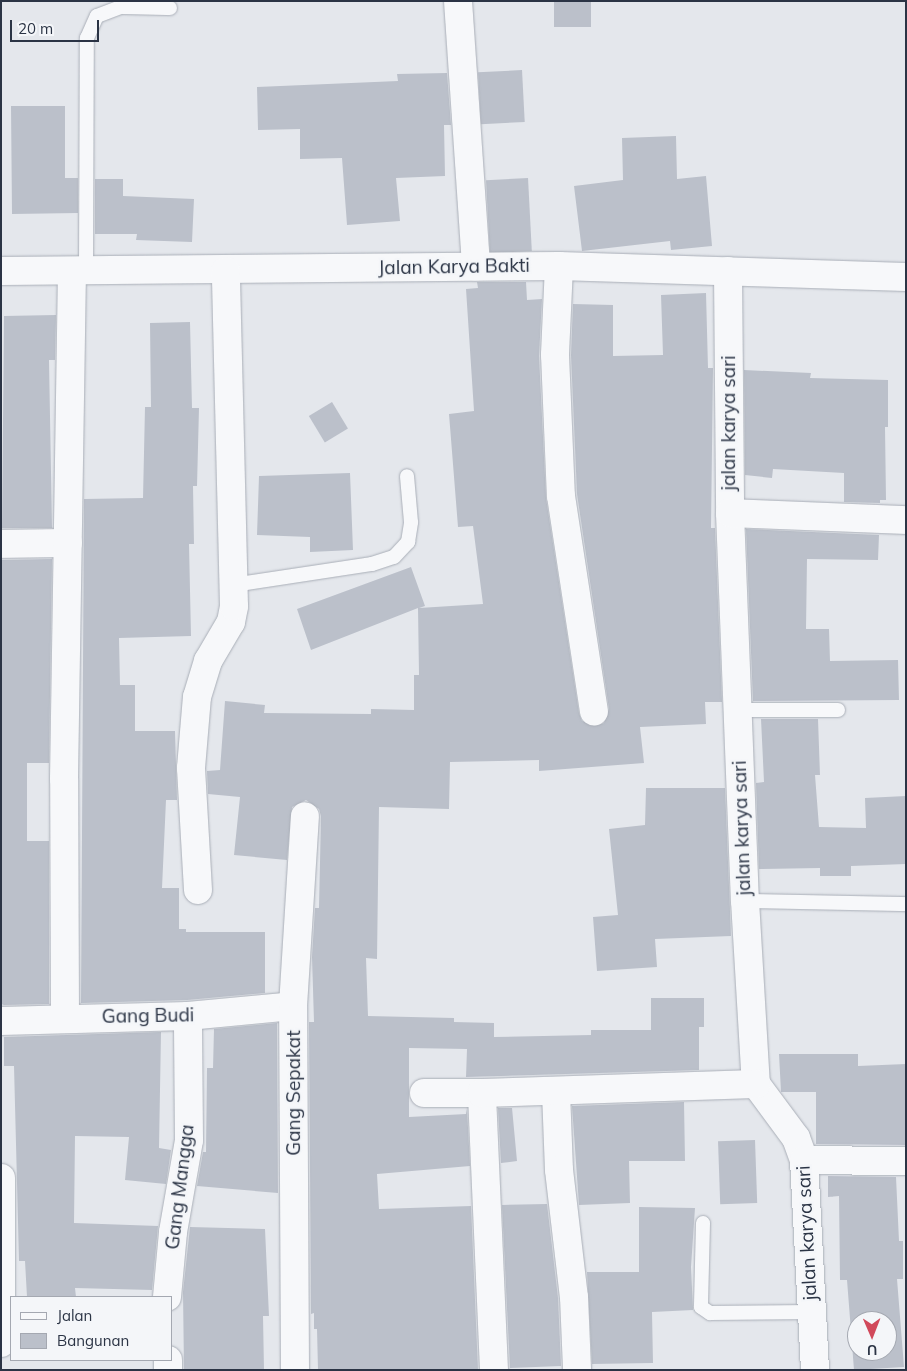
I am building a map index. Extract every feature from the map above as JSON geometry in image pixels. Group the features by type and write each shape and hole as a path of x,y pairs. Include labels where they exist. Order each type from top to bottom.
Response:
{"street":[{"path":"458,1 476,266"},
{"path":"559,266 556,345 559,463 565,526 594,711"},
{"name":"Jalan Karya Bakti","path":"1,272 559,266 898,277"},
{"path":"198,890 191,768 197,697 208,661 232,622 233,585 226,271"},
{"name":"jalan karya sari","path":"728,271 730,513 745,901 756,1084 796,1138 804,1160 815,1370"},
{"path":"65,1018 68,543 79,272"},
{"path":"730,513 906,520"},
{"path":"1,544 68,543"},
{"name":"Gang Sepakat","path":"295,1370 294,1006 304,816"},
{"name":"Gang Budi","path":"1,1021 188,1016 294,1006"},
{"name":"Gang Mangga","path":"167,1296 173,1232 189,1140 188,1016"},
{"path":"424,1092 556,1092 756,1084"},
{"path":"556,1092 559,1170 574,1297 576,1370"},
{"path":"482,1093 494,1370"},
{"path":"804,1160 906,1161"},
{"path":"1,1178 1,1343"}],"lane":[{"path":"79,272 87,38 97,16 121,7 170,8"},
{"path":"233,585 372,564 394,557 408,542 411,522 407,476"},
{"path":"738,710 838,710"},
{"path":"745,901 906,904"},
{"path":"702,1223 701,1307 710,1313 811,1312"}],"building":[{"path":"554,1 591,1 591,27 554,27"},
{"path":"522,70 525,122 481,124 478,72"},
{"path":"447,73 451,125 444,125 445,176 396,178 400,221 347,225 342,158 300,159 300,129 258,130 257,87 398,81 397,74"},
{"path":"11,106 65,106 65,178 78,178 78,213 12,214"},
{"path":"676,136 677,179 706,176 712,246 671,250 670,241 582,251 574,186 623,180 622,138"},
{"path":"528,178 532,251 490,253 486,180"},
{"path":"95,179 123,179 123,196 194,199 192,242 136,240 137,234 95,234"},
{"path":"477,282 526,282 527,300 542,299 539,356 546,498 579,713 582,721 596,726 604,723 609,709 577,494 571,355 573,304 613,305 613,356 663,355 661,295 706,293 708,368 713,368 711,528 715,528 722,702 705,702 706,724 640,727 644,763 539,771 539,760 450,762 449,809 379,807 377,959 366,958 368,1016 454,1018 454,1022 494,1023 494,1037 591,1035 591,1030 651,1030 651,998 704,998 704,1027 699,1027 699,1070 466,1077 467,1049 409,1048 409,1117 466,1114 467,1109 470,1166 377,1174 379,1209 471,1206 478,1370 318,1370 317,1329 314,1329 314,1313 311,1314 309,1022 314,1022 312,957 315,908 319,908 321,816 319,809 306,800 292,807 287,860 234,855 240,797 208,794 207,771 220,770 225,701 265,705 264,713 371,714 371,709 414,710 414,675 419,675 418,608 311,650 297,609 411,567 425,606 419,608 483,604 473,526 458,527 449,414 474,411 466,289 478,288"},
{"path":"56,315 55,360 49,360 52,528 2,528 4,316"},
{"path":"190,322 192,408 199,408 197,486 193,486 194,544 189,544 191,636 119,638 120,685 135,685 135,731 175,731 177,800 166,800 162,888 179,888 179,929 186,929 186,932 265,932 265,993 187,1000 81,1003 84,499 143,498 145,407 151,407 150,323"},
{"path":"744,370 811,373 810,378 888,380 888,427 885,427 886,500 880,500 880,503 844,502 844,473 773,469 772,478 745,475"},
{"path":"332,402 348,429 325,442 309,416"},
{"path":"350,473 353,550 310,552 310,537 257,535 259,476"},
{"path":"746,529 879,535 878,560 807,559 806,629 829,629 830,661 898,660 899,700 753,701"},
{"path":"52,559 49,763 27,763 27,841 49,841 49,1004 4,1005 1,1004 1,560"},
{"path":"761,719 818,719 820,775 815,775 819,827 866,828 865,798 906,796 906,864 851,866 851,876 820,876 820,868 759,869 756,783 764,782"},
{"path":"646,788 725,788 731,936 655,939 657,967 597,971 593,917 618,915 609,829 645,825"},
{"path":"277,1023 278,1193 197,1186 203,1152 206,1152 207,1068 213,1068 214,1029"},
{"path":"161,1032 159,1148 171,1150 166,1184 125,1180 129,1137 75,1136 74,1223 158,1226 152,1290 75,1288 76,1296 27,1296 25,1261 19,1261 14,1066 4,1066 4,1037"},
{"path":"779,1054 858,1054 858,1066 906,1064 906,1145 816,1144 816,1092 781,1092"},
{"path":"684,1102 685,1161 629,1161 630,1203 579,1205 572,1106"},
{"path":"498,1108 512,1108 517,1161 501,1163"},
{"path":"755,1140 757,1203 720,1204 718,1141"},
{"path":"828,1176 896,1177 899,1241 903,1241 903,1279 897,1279 904,1367 854,1370 853,1361 897,1361 897,1311 849,1311 847,1280 840,1280 839,1196 828,1197"},
{"path":"547,1204 558,1298 561,1366 510,1368 502,1205"},
{"path":"639,1207 695,1208 691,1267 693,1310 652,1312 653,1363 592,1364 587,1272 639,1272"},
{"path":"190,1227 265,1229 269,1316 263,1316 264,1370 184,1370 183,1292"}]}
